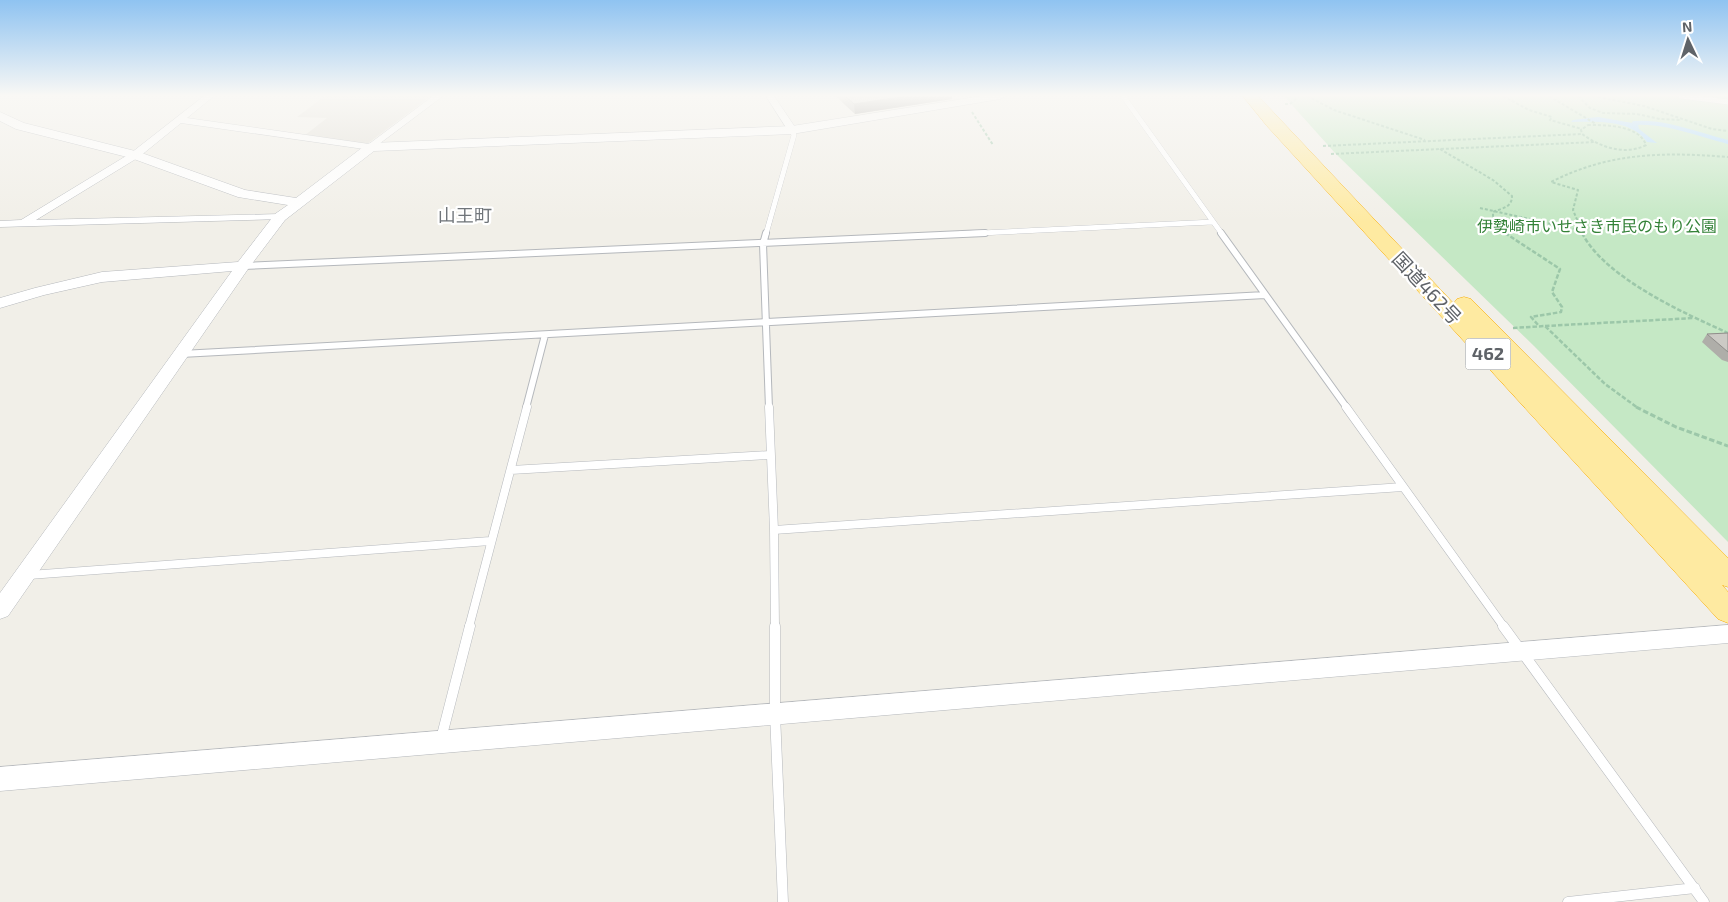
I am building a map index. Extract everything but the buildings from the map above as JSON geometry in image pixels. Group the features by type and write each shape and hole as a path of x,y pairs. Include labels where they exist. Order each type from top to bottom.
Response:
{"highway":[{"name":"国道462号","path":"1288,138 1728,611"},
{"name":"国道462号","path":"1311,138 1728,576"}],"street":[{"path":"68,138 135,155 243,194 297,202"},
{"path":"24,224 135,155 157,138"},
{"path":"308,138 371,147 592,138"},
{"path":"0,610 243,266 280,217 297,202 383,138"},
{"path":"0,224 280,217"},
{"path":"0,303 102,277 243,266"},
{"path":"0,779 1728,634"}],"lane":[{"path":"784,902 775,714 774,530 763,244 793,138"},
{"path":"1153,138 1521,651 1704,902"},
{"path":"243,266 763,244 1213,222"},
{"path":"181,354 765,324 1266,295"},
{"path":"440,742 490,541 511,470 545,335"},
{"path":"511,470 770,455"},
{"path":"774,530 1403,487"},
{"path":"24,576 490,541"},
{"path":"1568,902 1695,888"}],"path":[{"path":"989,138 993,145"},
{"path":"1419,138 1428,141"},
{"path":"1323,146 1492,138"},
{"path":"1588,138 1594,142"},
{"path":"1331,154 1594,142 1626,150 1643,148 1646,145 1643,138"},
{"path":"1440,149 1493,180 1512,196 1512,202 1509,206 1493,212"},
{"path":"1728,157 1668,153 1630,156 1600,161 1569,171 1551,182 1578,190 1573,210 1579,230 1597,254 1634,283 1673,308 1728,333"},
{"path":"1480,208 1579,230"},
{"path":"1493,212 1493,225 1543,255 1560,269 1552,292 1562,307 1561,312 1530,317 1539,326"},
{"path":"1506,328 1696,318"},
{"path":"1545,326 1598,378 1646,413 1696,435 1728,446"}],"shaded area":[{"path":"320,138 375,138 367,144"}],"green space":[{"name":"伊勢崎市いせさき市民のもり公園","path":"1322,138 1728,138 1728,542 1534,346"}],"water":[{"path":"1643,138 1651,138 1657,143 1647,142"}],"waterway":[{"path":"1714,138 1728,142"}],"district":[{"name":"山王町","path":"465,216"}]}
